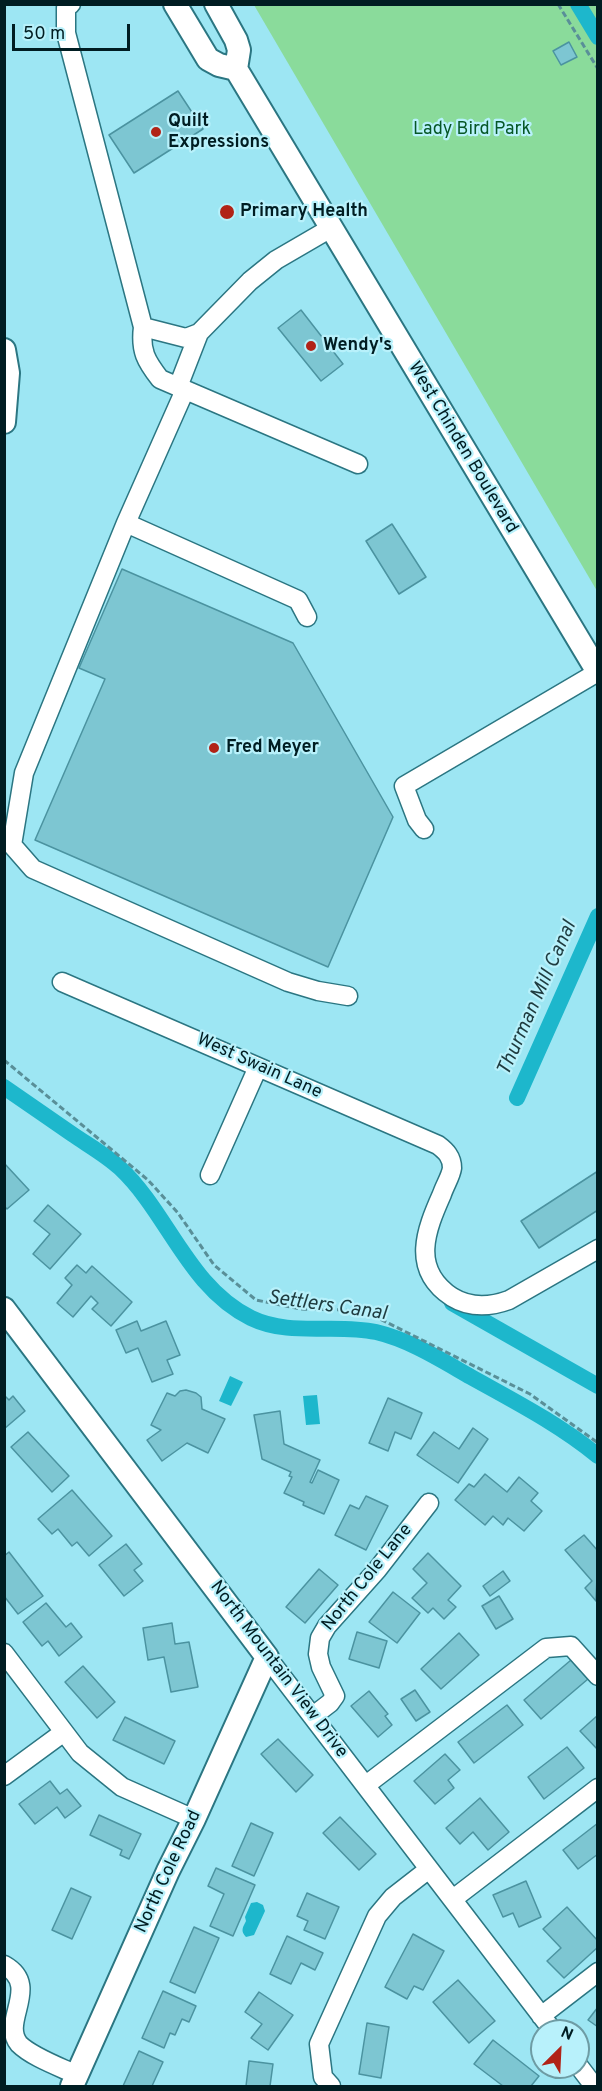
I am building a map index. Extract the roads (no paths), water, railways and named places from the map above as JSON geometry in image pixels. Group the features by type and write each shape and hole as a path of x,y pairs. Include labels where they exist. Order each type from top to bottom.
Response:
{"main road":[{"path":"175,4 208,59 236,69 239,50 236,40 216,4"},
{"name":"West Chinden Boulevard","path":"236,69 597,672"},
{"path":"4,350 8,373 5,419"},
{"name":"North Mountain View Drive","path":"4,1308 267,1657"},
{"name":"North Cole Road","path":"74,2081 267,1657"}],"street":[{"path":"71,4 66,8 66,33 143,327 141,340 147,363 160,379 358,465"},
{"path":"143,327 186,338 199,333 258,274 276,260 331,228"},
{"path":"199,333 181,388 24,773 12,845 33,869 288,982 318,991 348,996"},
{"path":"126,523 298,600 307,617"},
{"path":"424,829 417,820 404,786 597,672"},
{"name":"West Swain Lane","path":"62,982 438,1145 446,1151 451,1159 450,1174 428,1227 424,1253 433,1279 453,1298 483,1306 497,1305 597,1249"},
{"path":"210,1175 258,1067"},
{"name":"North Cole Lane","path":"313,1716 330,1703 335,1696 321,1667 318,1654 320,1638 327,1626 377,1570 429,1503"},
{"path":"366,1785 546,1648 571,1646 597,1676"},
{"path":"4,1653 80,1753 123,1787 194,1819"},
{"name":"North Mountain View Drive","path":"267,1657 543,2019"},
{"path":"4,1776 64,1732"},
{"path":"453,1899 597,1788"},
{"path":"331,2086 323,2077 319,2044 377,1916 393,1897 429,1869"},
{"path":"4,1965 14,1970 21,1990 13,2024 14,2036 27,2050 74,2081"},
{"path":"541,2016 597,1972"}],"water":[{"path":"230,1376 243,1382 231,1406 219,1401"},
{"path":"317,1395 320,1424 306,1425 303,1396"},
{"path":"257,1902 263,1905 265,1911 254,1935 246,1937 243,1931 245,1917 251,1903"}],"waterway":[{"name":"Thurman Mill Canal","path":"578,4 598,37"},
{"name":"Thurman Mill Canal","path":"517,1098 598,916"},
{"name":"Settlers Canal","path":"4,1087 120,1168 137,1186 211,1288 229,1304 251,1318 281,1327 360,1330 376,1332 401,1340 437,1357 536,1414 598,1456"},
{"name":"Thurman Mill Canal","path":"452,1303 598,1386"}],"place":[{"name":"Quilt Expressions","path":"156,132"},
{"name":"Primary Health","path":"227,212"},
{"name":"Wendy's","path":"311,346"},
{"name":"Fred Meyer","path":"214,748"}],"park label":[{"name":"Lady Bird Park","path":"472,130"}]}
